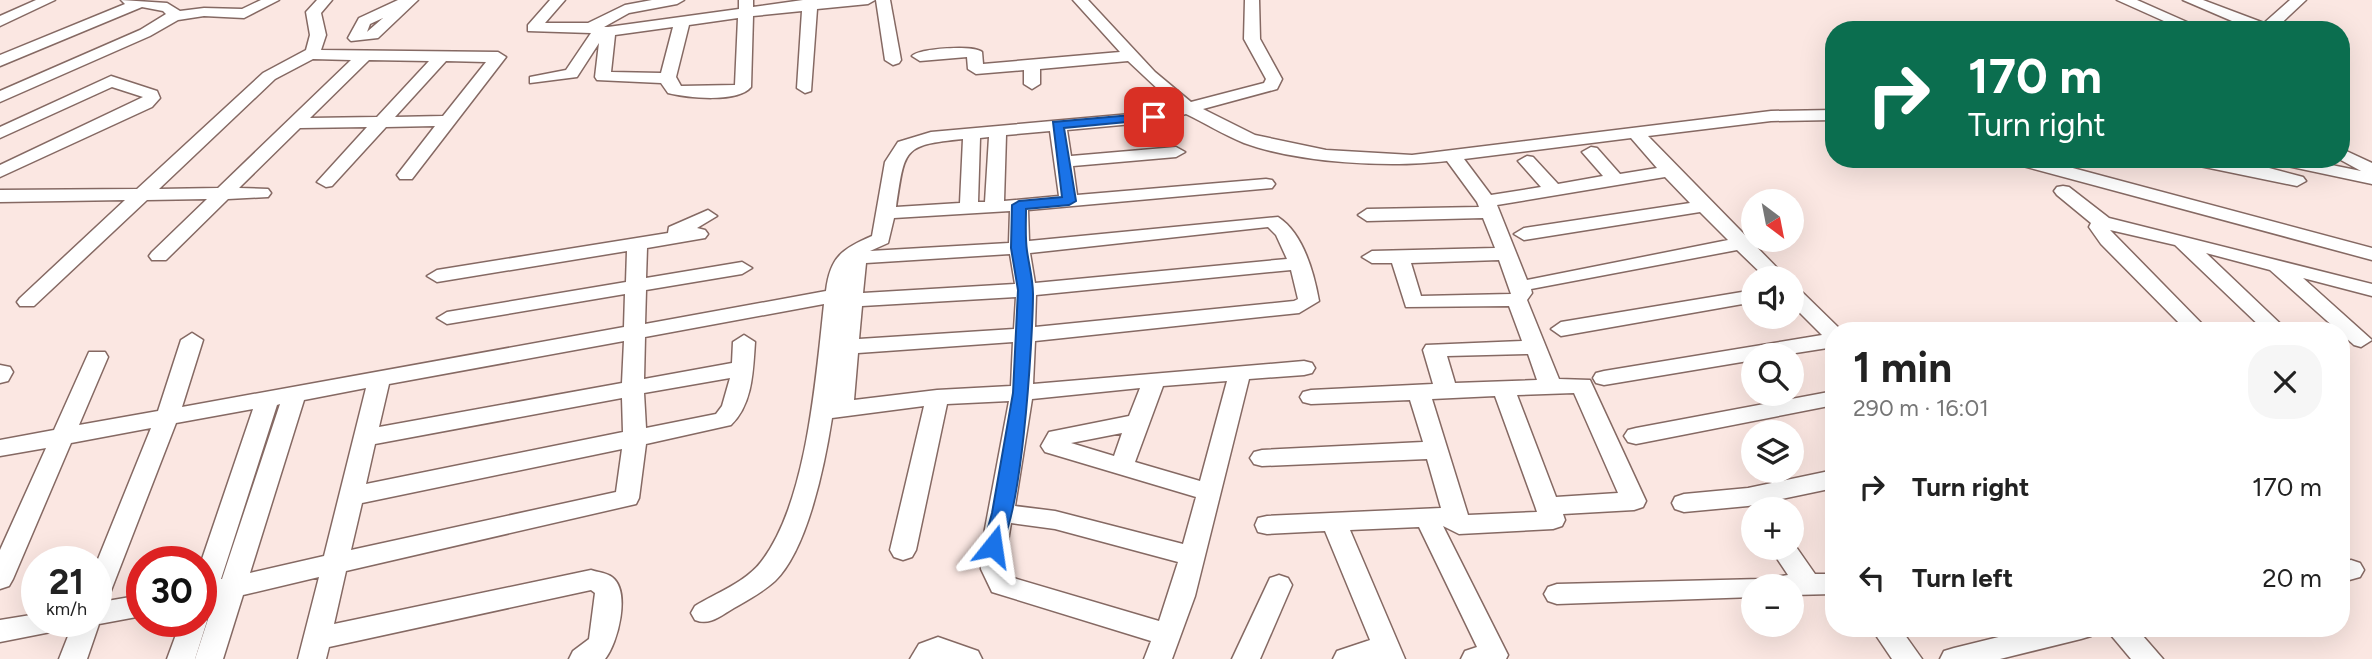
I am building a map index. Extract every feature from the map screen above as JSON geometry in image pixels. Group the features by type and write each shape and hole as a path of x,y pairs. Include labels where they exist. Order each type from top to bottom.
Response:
{"street":[{"path":"0,22 48,0"},
{"path":"0,97 145,33 174,16 204,12 244,14 272,0"},
{"path":"27,302 269,76 313,52 318,35 313,12 325,0"},
{"path":"558,0 533,29 599,31 682,23 746,6 868,0"},
{"path":"561,79 576,69 599,31 629,4 677,0"},
{"path":"883,0 893,60"},
{"path":"1080,0 1131,56 1188,108 1250,139 1290,149 1388,160 1453,157 1771,116 1825,115"},
{"path":"832,411 844,298 857,254 881,239 894,162 904,146 931,137 1154,117 1271,86 1274,79 1252,39 1252,0"},
{"path":"2124,0 2176,21"},
{"path":"2190,0 2244,21"},
{"path":"2274,21 2299,0"},
{"path":"0,61 133,1 167,7 173,10 174,16"},
{"path":"805,88 810,3"},
{"path":"536,80 603,77 668,79 678,91 741,89 746,79 746,6"},
{"path":"668,79 682,23"},
{"path":"599,31 603,77"},
{"path":"313,52 325,56 498,57 406,175"},
{"path":"920,56 974,52 976,69 1131,56"},
{"path":"159,256 364,56"},
{"path":"326,182 441,57"},
{"path":"1031,83 1032,65"},
{"path":"0,173 152,98 151,94 66,67"},
{"path":"0,133 111,81"},
{"path":"295,123 447,121"},
{"path":"1058,125 1069,201"},
{"path":"994,207 998,130"},
{"path":"969,208 972,133"},
{"path":"1637,134 1669,171 1741,243"},
{"path":"1063,162 1176,152"},
{"path":"1591,152 1615,179"},
{"path":"1453,157 1488,207 1522,293 1517,300"},
{"path":"2350,159 2372,170"},
{"path":"1527,161 1553,190"},
{"path":"2052,168 2372,254"},
{"path":"2264,168 2297,181"},
{"path":"2319,168 2372,179"},
{"path":"1367,215 1488,207 1553,190 1669,171"},
{"path":"886,213 994,207 1266,184"},
{"path":"2063,191 2103,223 2372,290"},
{"path":"2,197 262,193"},
{"path":"1019,205 1019,248 1026,290 1022,393 1002,513 993,546 996,576 1001,585 1169,635"},
{"path":"1524,234 1704,206"},
{"path":"645,244 708,216"},
{"path":"849,347 1024,335 1305,306 1309,298 1282,227 1271,221 1019,248 857,254"},
{"path":"2103,223 2098,227 2108,240 2190,322"},
{"path":"437,276 698,234"},
{"path":"2181,241 2268,322"},
{"path":"1534,284 1741,243"},
{"path":"217,590 622,501 630,494 635,439 633,389 636,285 645,244"},
{"path":"1750,252 1765,266"},
{"path":"1372,257 1507,254"},
{"path":"1400,257 1413,303 1517,300"},
{"path":"2272,263 2338,322"},
{"path":"0,448 635,333 844,298 1026,290 1297,264"},
{"path":"447,318 742,268"},
{"path":"704,613 770,570 798,517 832,411 849,347 844,298"},
{"path":"1561,329 1741,298"},
{"path":"1517,300 1551,386"},
{"path":"1804,306 1825,328"},
{"path":"112,556 167,417 192,340"},
{"path":"1605,378 1825,340"},
{"path":"352,496 723,420 730,416 743,368 744,342"},
{"path":"1446,391 1434,350 1535,347"},
{"path":"0,579 97,357"},
{"path":"368,436 743,368"},
{"path":"832,411 937,397 1022,393 1154,379 1304,368"},
{"path":"1158,659 1169,635 1193,556 1240,373"},
{"path":"379,379 368,436 315,649 592,580 602,583 608,590 603,640 595,654 583,659"},
{"path":"1121,468 1154,379"},
{"path":"1311,397 1582,384 1634,501 1547,506"},
{"path":"1419,392 1459,525 1553,520 1503,388"},
{"path":"209,659 294,395"},
{"path":"903,550 937,397"},
{"path":"217,550 267,400"},
{"path":"1636,436 1825,400"},
{"path":"1015,436 1052,441 1074,434 1140,422"},
{"path":"1052,441 1057,449 1211,493"},
{"path":"1262,458 1436,450"},
{"path":"1772,497 1825,482"},
{"path":"1684,503 1741,503"},
{"path":"1002,513 1055,520 1193,556"},
{"path":"1267,525 1456,516"},
{"path":"1427,518 1494,655 1475,659"},
{"path":"1334,522 1388,653 1347,659"},
{"path":"1796,560 1821,584"},
{"path":"1246,659 1279,586"},
{"path":"1557,594 1741,587"},
{"path":"0,631 21,627"},
{"path":"73,659 81,637"},
{"path":"181,659 189,637"},
{"path":"1891,637 1908,659"},
{"path":"1954,659 2044,637"},
{"path":"2127,637 2149,659"},
{"path":"924,659 929,652 938,648 968,659"}],"route":[{"path":"993,546 1002,513 1022,393 1026,290 1019,248 1019,205 1069,201 1058,125 1154,117"}]}
